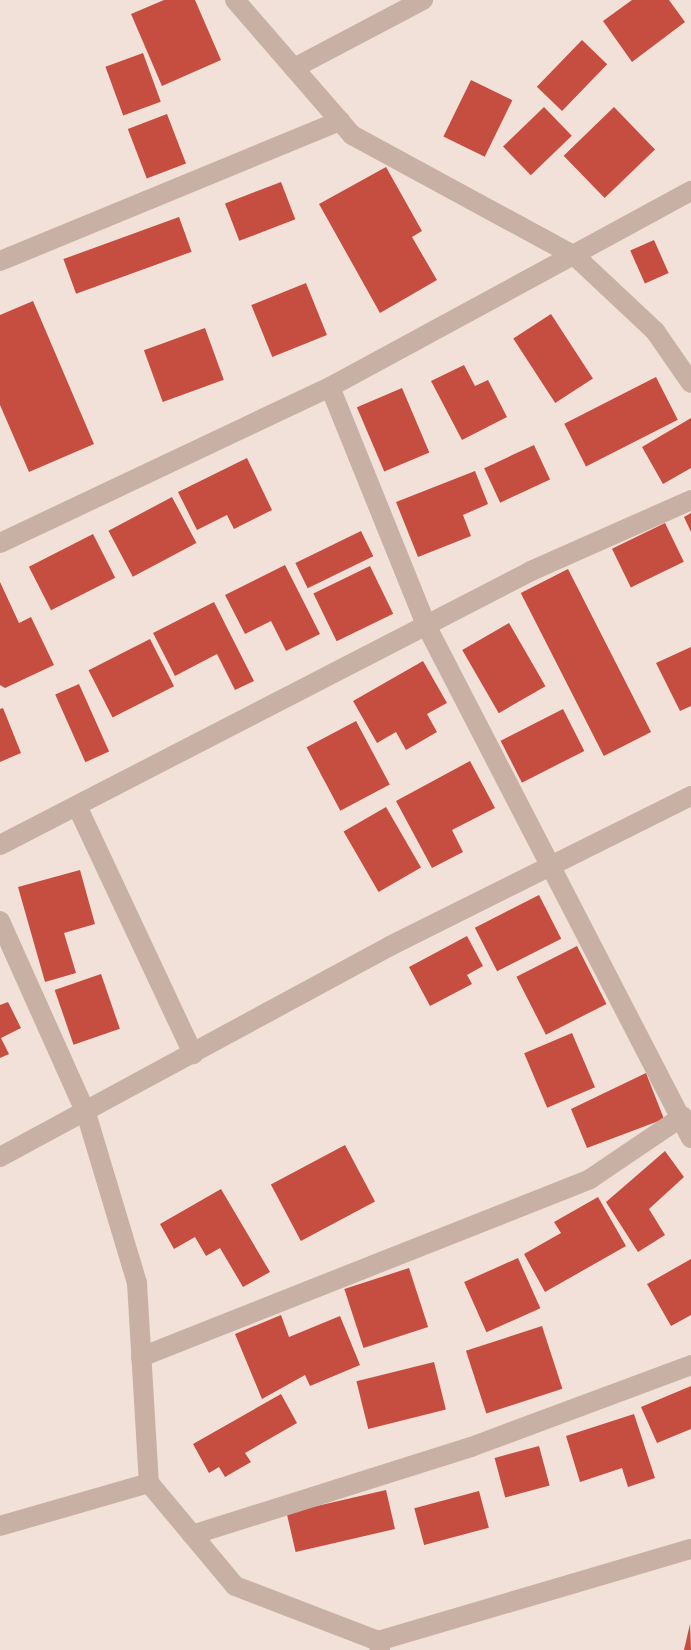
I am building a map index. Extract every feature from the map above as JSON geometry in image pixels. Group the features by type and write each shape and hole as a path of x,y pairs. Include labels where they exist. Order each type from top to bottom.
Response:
{"street":[{"path":"235,0 352,135 575,256 655,331 691,383"},
{"path":"294,68 423,0"},
{"path":"0,261 340,121"},
{"path":"0,543 330,387 691,191"},
{"path":"330,387 427,627 548,867 683,1116 691,1138"},
{"path":"0,845 531,571 691,500"},
{"path":"0,1157 548,867 691,796"},
{"path":"77,806 193,1054"},
{"path":"0,921 86,1113 137,1283 149,1483 235,1586 379,1646 691,1549"},
{"path":"141,1357 590,1179 683,1116"},
{"path":"192,1535 471,1447 691,1365"},
{"path":"0,1526 149,1483"}],"building":[{"path":"164,0 195,0 221,60 162,86 131,14"},
{"path":"632,0 669,0 685,22 632,62 603,21"},
{"path":"582,40 607,64 562,111 537,87"},
{"path":"143,53 161,102 123,116 105,67"},
{"path":"471,80 512,100 485,157 443,137"},
{"path":"544,107 572,136 531,175 503,147"},
{"path":"614,107 655,149 605,198 564,156"},
{"path":"167,114 186,163 147,179 128,129"},
{"path":"386,167 422,231 412,237 437,280 380,313 319,204"},
{"path":"281,182 295,219 239,241 225,204"},
{"path":"179,217 192,252 76,294 63,259"},
{"path":"654,240 669,273 645,283 630,251"},
{"path":"306,283 327,335 272,357 251,305"},
{"path":"33,301 94,444 29,472 0,405 0,315"},
{"path":"551,314 593,379 555,403 513,339"},
{"path":"205,328 224,380 163,402 144,350"},
{"path":"464,365 475,386 488,380 507,417 462,440 431,381"},
{"path":"656,377 678,420 586,467 564,424"},
{"path":"402,388 429,452 384,472 357,407"},
{"path":"691,418 691,468 663,484 642,447"},
{"path":"534,445 550,479 500,503 484,468"},
{"path":"247,458 272,510 234,529 227,515 197,530 178,492"},
{"path":"475,471 488,504 463,515 471,536 418,557 396,502"},
{"path":"172,497 196,543 133,577 108,531"},
{"path":"691,513 691,532 684,517"},
{"path":"665,523 684,562 631,588 612,549"},
{"path":"361,531 373,556 308,588 295,563"},
{"path":"93,534 115,578 51,610 29,567"},
{"path":"285,565 320,634 286,651 271,621 245,634 225,595"},
{"path":"370,566 393,614 337,641 313,594"},
{"path":"568,569 651,732 604,756 521,593"},
{"path":"0,582 19,623 31,617 54,665 5,688 0,685"},
{"path":"214,602 254,681 235,690 217,654 175,676 153,633"},
{"path":"509,623 546,686 499,713 462,650"},
{"path":"150,639 174,686 113,718 89,670"},
{"path":"691,647 691,706 680,711 656,663"},
{"path":"423,661 447,703 427,714 437,732 406,750 396,732 377,743 353,701"},
{"path":"79,684 109,752 85,762 55,695"},
{"path":"3,708 21,753 0,762 0,709"},
{"path":"563,709 584,751 522,783 501,741"},
{"path":"356,721 390,785 340,811 307,747"},
{"path":"470,761 495,808 452,830 463,852 432,868 396,801"},
{"path":"386,807 421,868 379,892 344,832"},
{"path":"80,870 95,924 64,933 76,973 45,982 18,887"},
{"path":"539,895 561,939 497,971 475,928"},
{"path":"467,936 483,966 467,975 472,984 430,1006 409,967"},
{"path":"577,946 607,1004 546,1035 516,977"},
{"path":"101,974 120,1029 74,1045 55,990"},
{"path":"8,1002 21,1028 1,1038 9,1054 0,1058 0,1005"},
{"path":"572,1033 595,1087 547,1108 524,1053"},
{"path":"646,1073 664,1119 587,1148 571,1109"},
{"path":"345,1145 375,1202 301,1241 271,1184"},
{"path":"665,1151 684,1177 649,1209 665,1235 638,1252 606,1202"},
{"path":"221,1189 270,1272 243,1287 220,1248 206,1256 195,1237 174,1249 160,1224"},
{"path":"598,1197 626,1246 545,1292 524,1254 561,1233 554,1222"},
{"path":"518,1258 540,1308 486,1332 464,1282"},
{"path":"691,1259 691,1315 671,1326 647,1284"},
{"path":"409,1268 428,1327 363,1348 344,1289"},
{"path":"281,1315 289,1337 340,1316 360,1365 310,1386 305,1375 262,1399 235,1334"},
{"path":"542,1326 562,1389 486,1413 466,1351"},
{"path":"434,1362 446,1410 368,1429 356,1381"},
{"path":"691,1386 691,1429 657,1443 641,1407"},
{"path":"281,1394 297,1423 245,1453 251,1462 225,1477 219,1467 209,1473 193,1444"},
{"path":"634,1414 655,1478 628,1487 622,1468 580,1482 566,1436"},
{"path":"539,1446 550,1486 505,1498 495,1458"},
{"path":"386,1490 395,1529 296,1552 287,1513"},
{"path":"479,1491 489,1528 424,1545 414,1508"},
{"path":"690,1624 691,1650 684,1650"}]}
